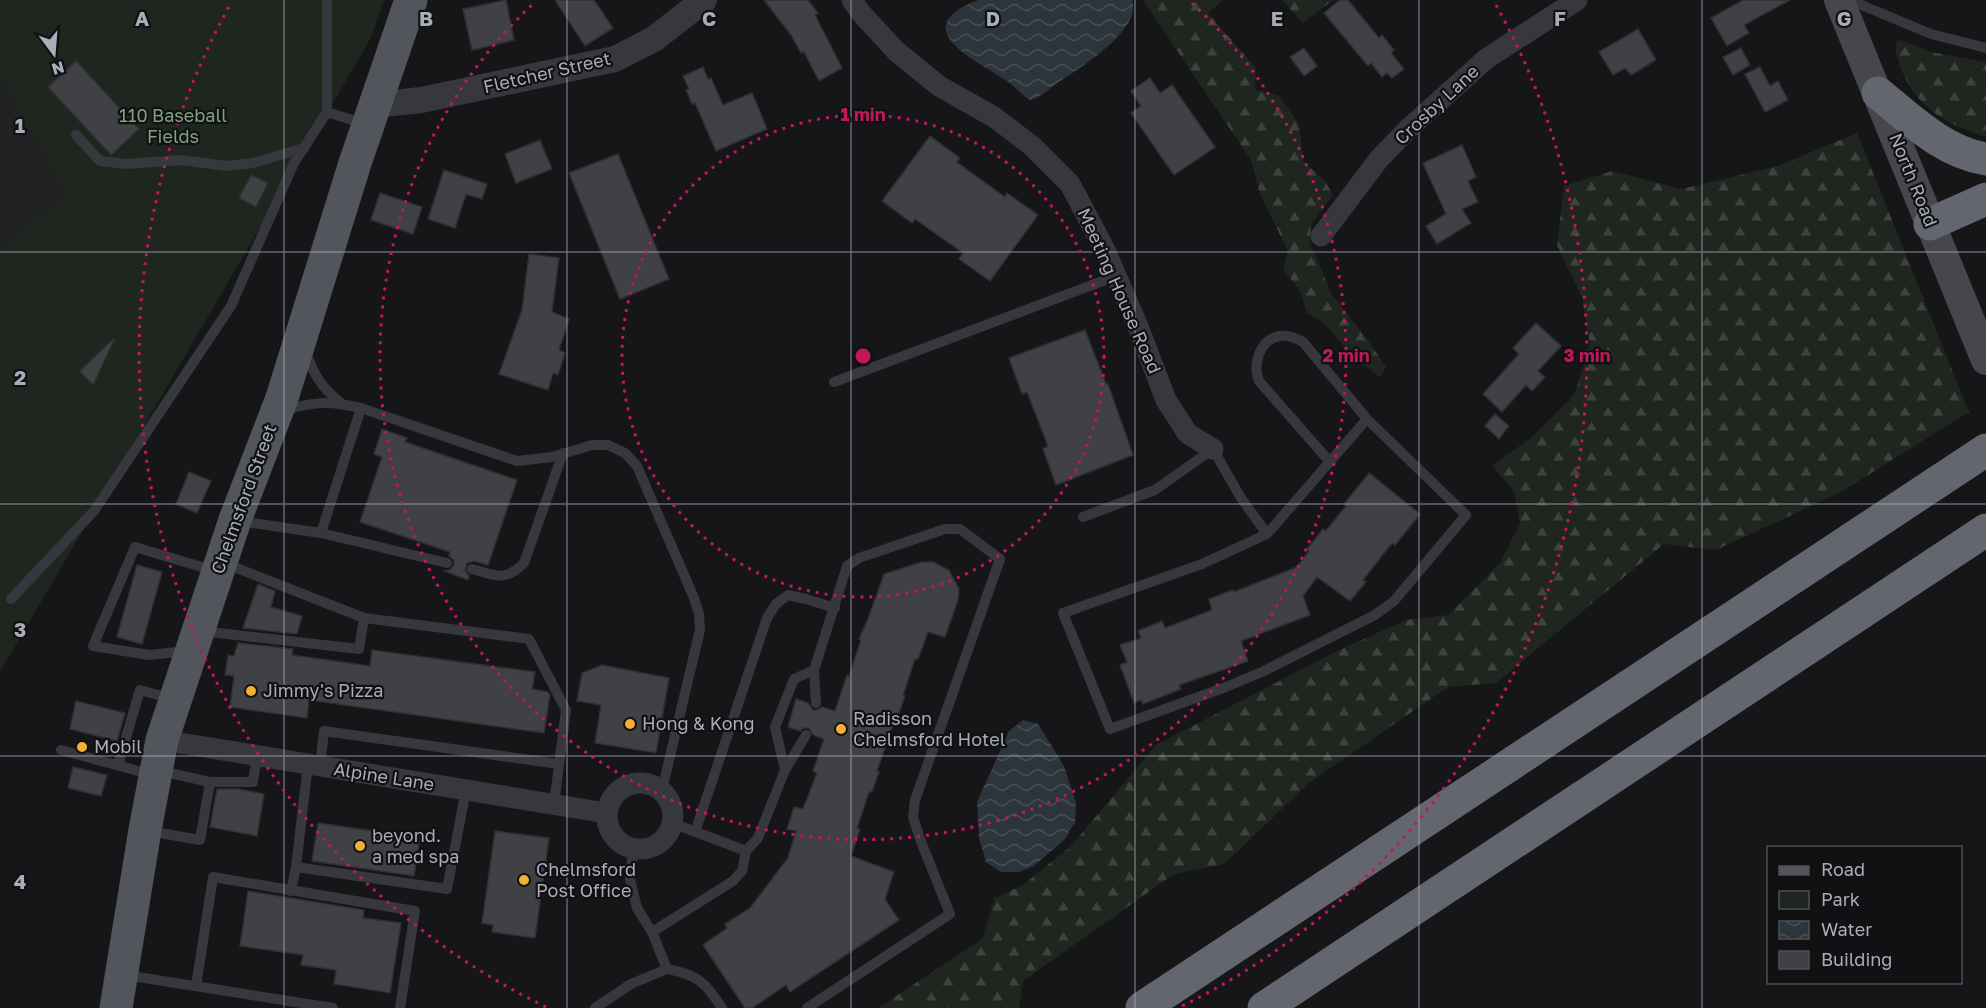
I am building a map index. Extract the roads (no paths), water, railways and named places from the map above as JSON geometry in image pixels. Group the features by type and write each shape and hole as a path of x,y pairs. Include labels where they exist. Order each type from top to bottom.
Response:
{"highway":[{"path":"1878,93 1939,140 1965,153 1986,159"},
{"path":"1930,224 1986,199"},
{"path":"1142,1008 1986,450"},
{"path":"1273,1003 1986,530"}],"main road":[{"name":"Chelmsford Street","path":"116,1008 158,762 176,700 235,520 276,413 371,115 411,0"},
{"name":"North Road","path":"1841,0 1986,360"}],"street":[{"name":"Fletcher Street","path":"371,115 421,100 615,59 654,39 704,0"},
{"name":"Meeting House Road","path":"852,0 896,51 939,86 994,117 1032,146 1070,184 1116,276 1166,400 1188,434 1213,449"},
{"name":"Crosby Lane","path":"1321,236 1379,159 1408,129 1486,59 1577,0"},
{"name":"Alpine Lane","path":"158,762 257,756 606,813"},
{"path":"632,783 652,784 662,790 672,805 672,823 668,833 653,846 643,849 633,849 616,840 610,832 606,813 608,803 614,794 632,783"}],"lane":[{"path":"11,599 94,511 231,306 294,163 327,112 327,0"},
{"path":"1841,0 1854,2 1931,34 1986,48"},
{"path":"327,112 371,115"},
{"path":"76,135 100,161 126,164 181,160 226,166 253,163 304,148"},
{"path":"834,382 1116,276"},
{"path":"1330,462 1256,374 1259,352 1267,343 1279,336 1292,336 1303,342 1367,418 1466,515 1394,601 1375,615 1264,671 1110,729 1063,613 1202,564 1267,534 1330,462 1367,418"},
{"path":"301,338 313,372 324,389 340,402"},
{"path":"276,413 303,404 340,402 517,461 592,445 608,446 625,453 637,466 694,598 699,615 700,630 662,790"},
{"path":"321,533 362,408"},
{"path":"1083,516 1155,490 1213,449 1241,498 1267,534"},
{"path":"472,569 501,577 513,574 524,563 563,453"},
{"path":"235,520 321,533 447,563"},
{"path":"807,1008 950,914 920,839 914,817 915,800 1000,559 960,529 945,530 859,558 847,567 814,670 816,703"},
{"path":"364,618 359,649 195,641 149,654 93,646 135,547 219,567 364,618 529,639 566,710 554,804"},
{"path":"695,832 767,618 776,604 788,595 835,608"},
{"path":"785,770 776,727 794,679 814,670"},
{"path":"118,765 140,690 176,700"},
{"path":"291,891 314,765 324,731 559,764"},
{"path":"652,932 733,881 741,871 746,851 758,838 785,770 806,735"},
{"path":"61,750 118,765 158,762 210,782 253,782 257,756"},
{"path":"145,831 200,840 210,782"},
{"path":"297,867 447,889 466,790"},
{"path":"672,823 746,851"},
{"path":"633,849 630,879 637,908 652,932 667,969"},
{"path":"196,986 213,877 416,910 400,1008"},
{"path":"595,1008 631,984 667,969 688,974 705,983 722,1008"},
{"path":"122,975 196,986 278,1004 333,1008"}],"water":[{"path":"978,0 1132,0 1133,12 1118,37 1105,49 1043,94 1030,100 1008,81 962,52 946,32 947,21 957,11"},
{"path":"1023,720 1038,724 1064,766 1076,803 1075,822 1065,839 1034,866 1019,872 1001,872 986,862 979,838 977,802 1009,731"}],"place":[{"name":"Jimmy's Pizza","path":"251,691"},
{"name":"Hong & Kong","path":"630,724"},
{"name":"Radisson Chelmsford Hotel","path":"841,729"},
{"name":"Mobil","path":"82,747"},
{"name":"beyond. a med spa","path":"360,846"},
{"name":"Chelmsford Post Office","path":"524,880"}],"park label":[{"name":"110 Baseball Fields","path":"173,126"}]}
